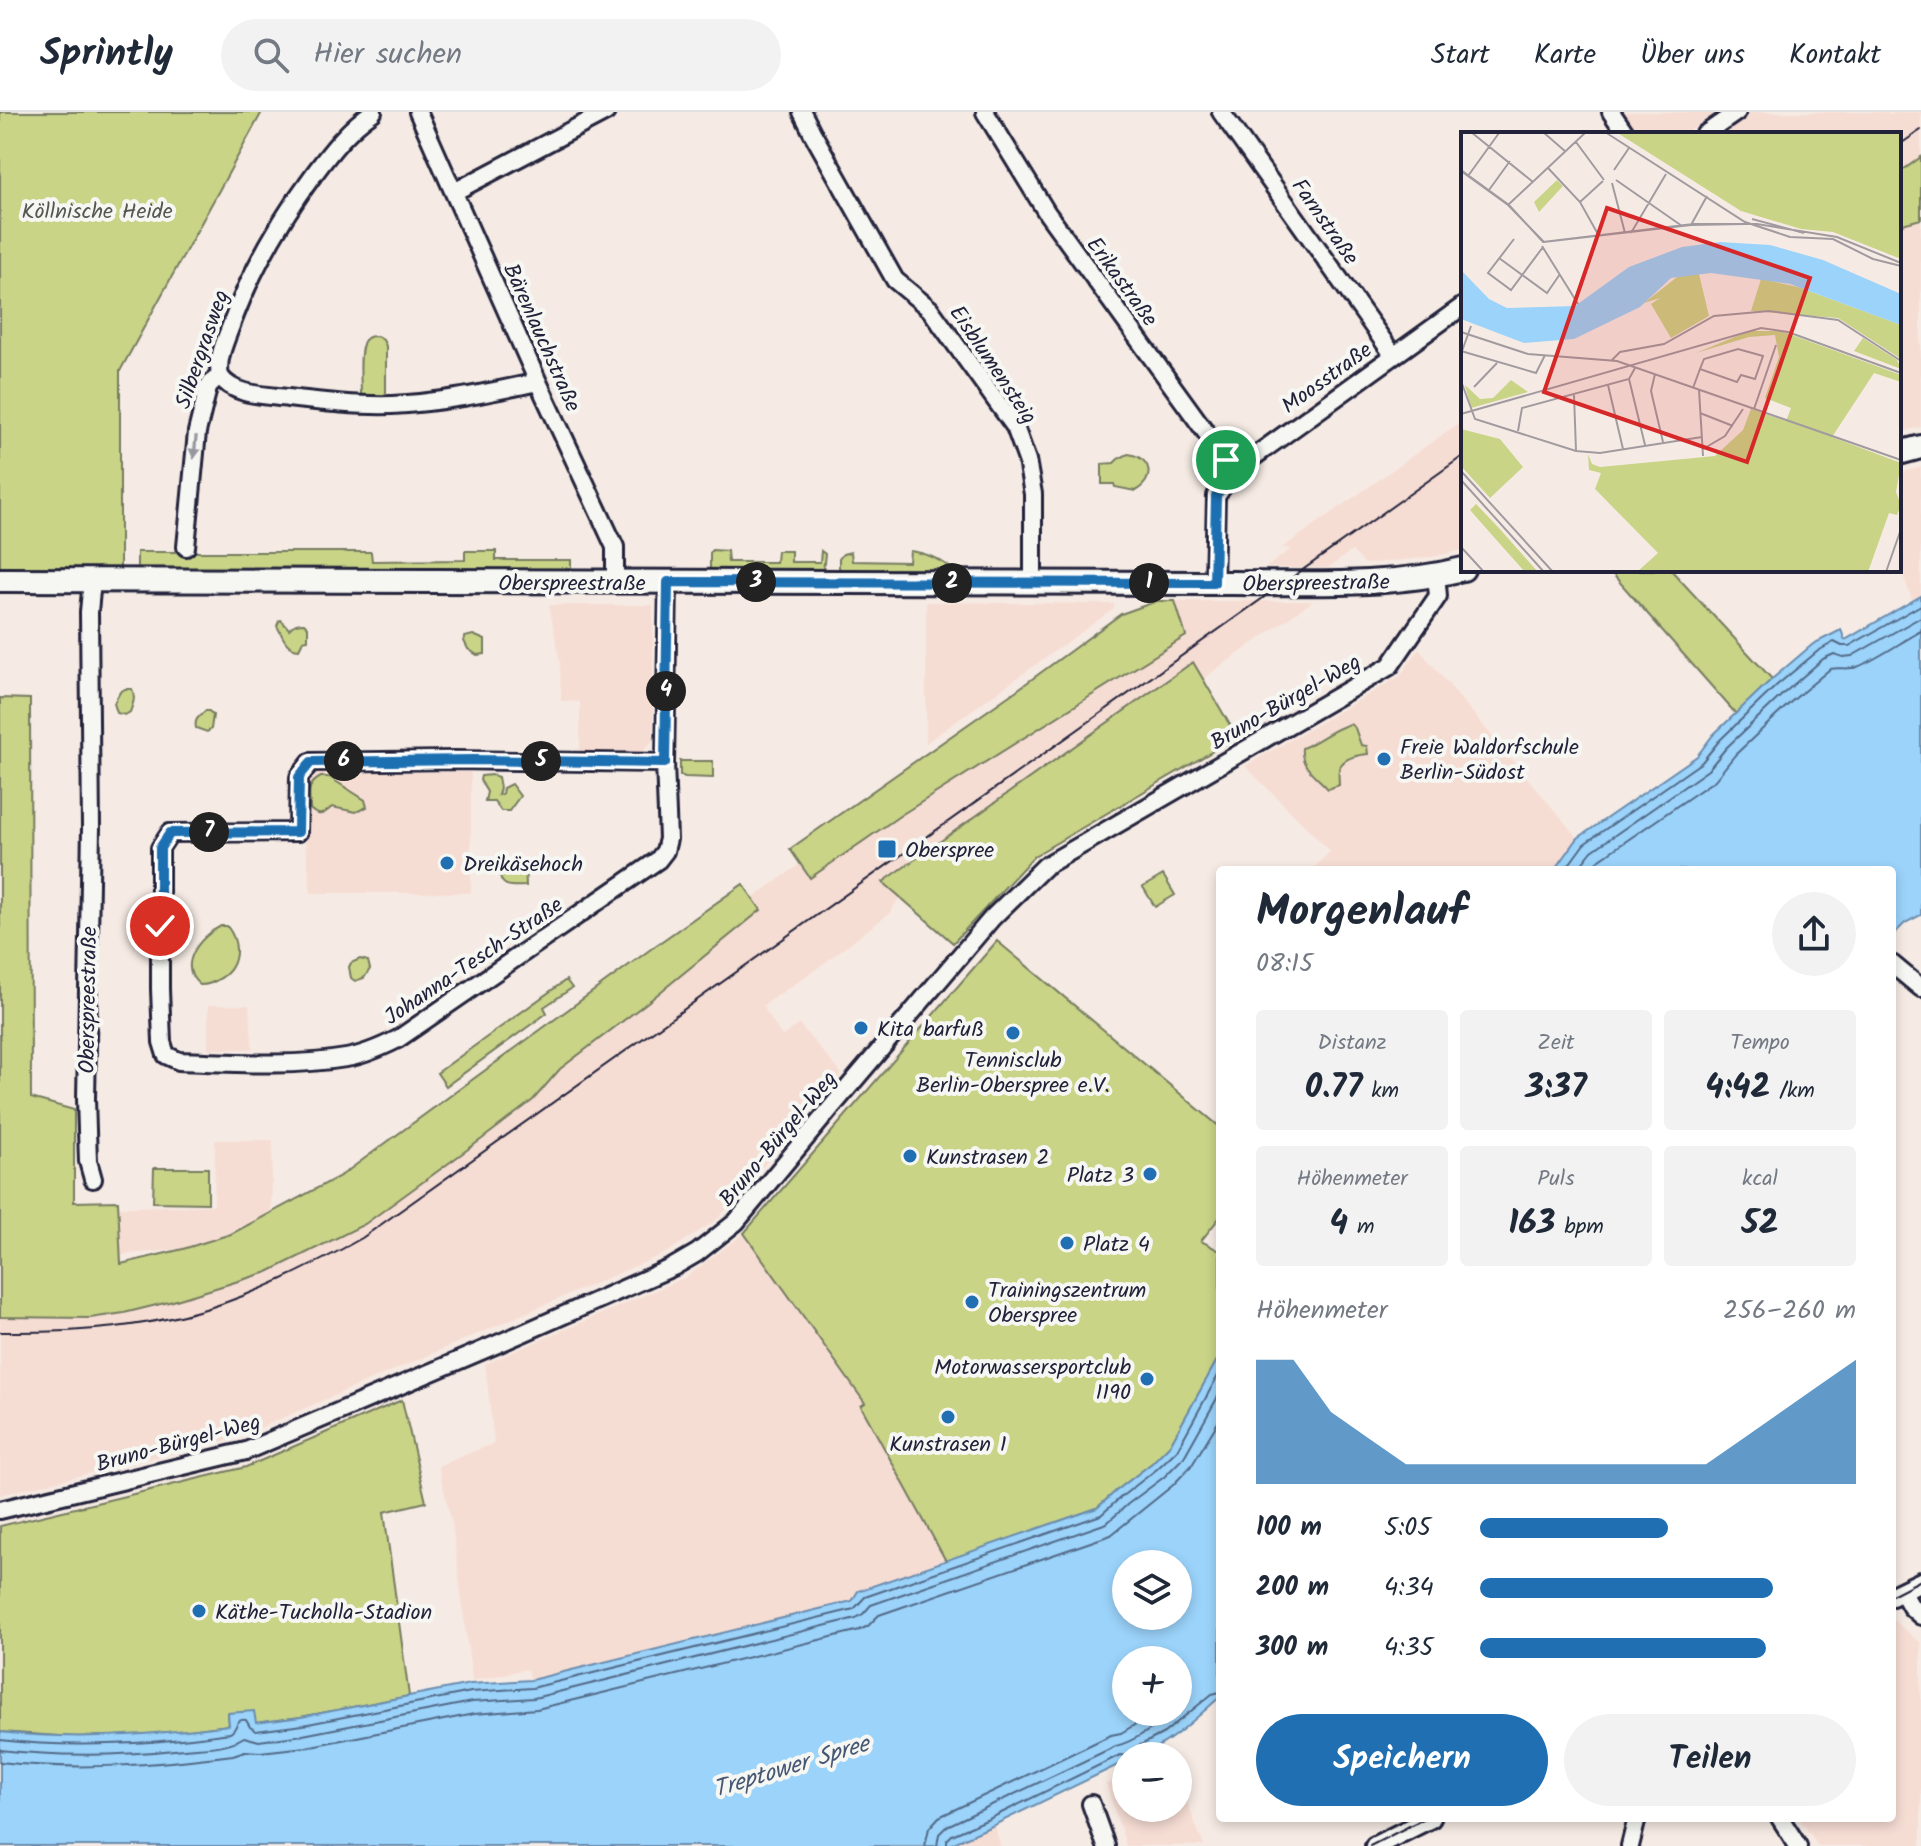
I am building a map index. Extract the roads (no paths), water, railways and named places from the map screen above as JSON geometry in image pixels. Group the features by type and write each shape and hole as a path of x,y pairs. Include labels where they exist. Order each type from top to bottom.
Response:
{"main road":[{"path":"1901,452 1921,447"},
{"name":"Oberspreestraße","path":"0,580 1214,583 1388,581 1461,569"}],"street":[{"name":"Silbergrasweg","path":"186,547 197,432 208,388 220,376 218,368 226,336 257,263 292,203 330,152 350,130 373,112"},
{"name":"Bärenlauchstraße","path":"418,112 615,547 615,582"},
{"path":"454,192 606,112"},
{"name":"Eisblumensteig","path":"802,112 895,280 930,309 1015,427 1027,460 1033,494 1033,583"},
{"name":"Erikastraße","path":"985,112 1047,213 1234,471"},
{"name":"Farnstraße","path":"1221,112 1394,356"},
{"path":"1611,112 1625,132"},
{"path":"1708,132 1737,112"},
{"name":"Moosstraße","path":"1214,583 1216,496 1234,471 1461,307"},
{"path":"220,376 230,387 242,391 353,405 447,400 538,382"},
{"name":"Bruno-Bürgel-Weg","path":"0,1510 246,1451 549,1322 673,1267 697,1253 736,1222 992,918 1045,866 1390,666 1438,596 1436,575"},
{"name":"Oberspreestraße","path":"92,580 89,612 91,828 86,1099 88,1161 93,1179"},
{"name":"Johanna-Tesch-Straße","path":"665,763 474,760 311,762 299,777 298,832 170,833 160,848 160,989 162,1042 166,1055 179,1061 301,1062 347,1058 375,1050 398,1039 658,860 665,851 668,839 665,763 668,582"},
{"path":"1896,967 1921,988"},
{"path":"1921,1582 1897,1594 1921,1616"},
{"path":"1091,1804 1106,1846"},
{"path":"1375,1846 1423,1822"},
{"path":"1630,1846 1636,1822"},
{"path":"1783,1822 1798,1846"}],"water":[{"path":"1921,596 1921,915 1896,932 1896,866 1558,866 1578,838 1697,756 1713,735 1813,644 1841,630 1845,640"},
{"name":"Treptower Spree","path":"1216,1362 1216,1700 1192,1721 1192,1646 1112,1646 1112,1726 1186,1726 1165,1742 1112,1742 1112,1768 947,1846 0,1846 0,1732 114,1736 171,1732 229,1725 228,1713 254,1711 256,1723 470,1684 531,1680 852,1601 858,1591 1097,1508 1170,1445"}],"tram line":[{"path":"1901,144 1921,130"},
{"path":"0,1332 114,1327 197,1311 277,1282 362,1238 1461,457"},
{"path":"1896,1593 1921,1580"},
{"path":"1370,1846 1417,1822"}],"place":[{"name":"Freie Waldorfschule Berlin-Südost","path":"1384,759"},
{"name":"Oberspree","path":"887,849"},
{"name":"Dreikäsehoch","path":"447,863"},
{"name":"Kita barfuß","path":"861,1028"},
{"name":"Tennisclub Berlin-Oberspree e.V.","path":"1013,1033"},
{"name":"Kunstrasen 2","path":"910,1156"},
{"name":"Platz 3","path":"1150,1174"},
{"name":"Platz 4","path":"1067,1243"},
{"name":"Trainingszentrum Oberspree","path":"972,1302"},
{"name":"Motorwassersportclub 1190","path":"1147,1379"},
{"name":"Kunstrasen 1","path":"948,1417"},
{"name":"Käthe-Tucholla-Stadion","path":"199,1611"}],"park label":[{"name":"Köllnische Heide","path":"97,210"}]}
